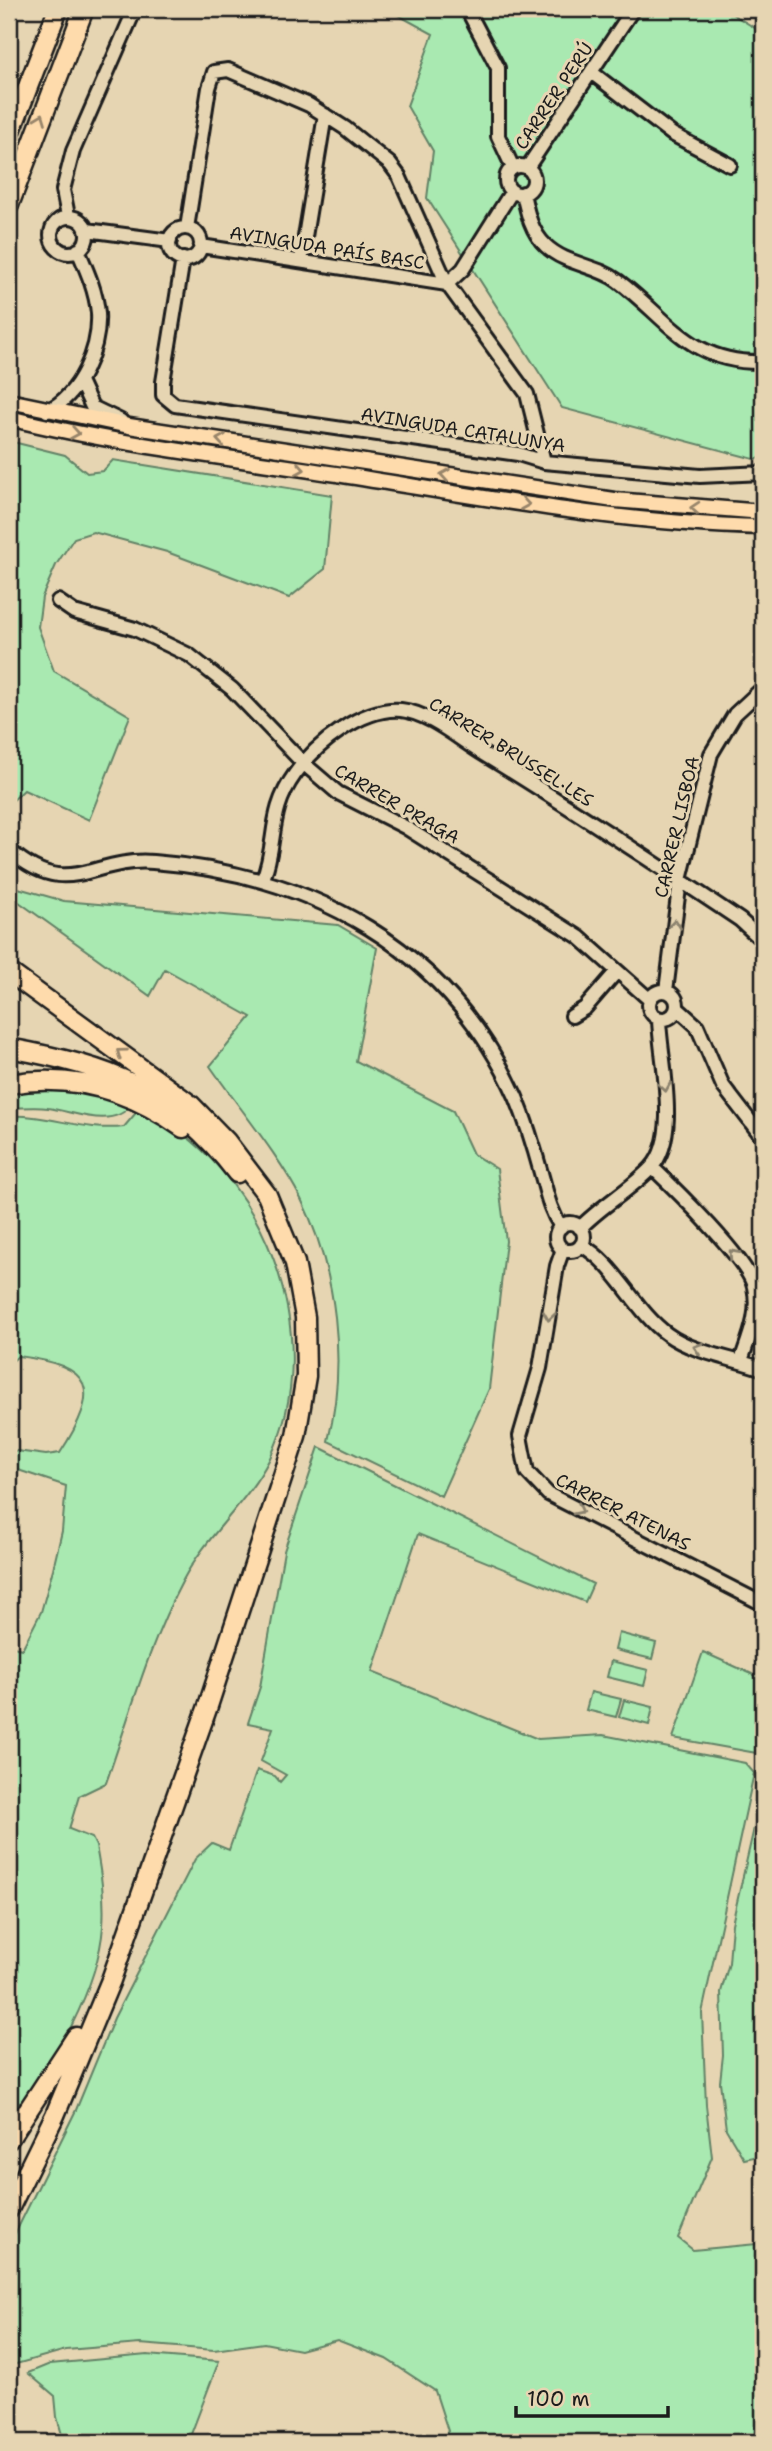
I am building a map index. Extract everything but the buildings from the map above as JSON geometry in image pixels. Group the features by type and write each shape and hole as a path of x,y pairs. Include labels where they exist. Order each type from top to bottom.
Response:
{"highway":[{"path":"9,136 58,9"},
{"path":"9,205 84,9"},
{"path":"9,972 201,1113 244,1164 267,1195 295,1263 307,1343 302,1409 284,1477 137,1909 55,2115 9,2210"},
{"path":"9,1042 83,1058 121,1071 144,1082 211,1128"},
{"path":"9,1048 81,1064 135,1084 182,1113 205,1133 251,1191 273,1232 284,1262 298,1328 295,1408 283,1457 101,1976 9,2185"},
{"path":"9,1084 58,1080 105,1087 167,1117 218,1152"},
{"path":"9,2139 76,2037"}],"main road":[{"path":"9,401 134,427 614,500 763,512"},
{"path":"9,418 122,441 544,507 662,522 763,527"}],"street":[{"path":"68,216 64,190 73,151 135,9"},
{"path":"467,9 498,68 498,136 513,167"},
{"name":"CARRER PERÚ","path":"527,168 633,9"},
{"path":"187,228 211,78 219,69 281,92 325,115 395,170 447,284 527,394 544,462"},
{"path":"592,72 672,134 730,165"},
{"path":"300,261 325,115"},
{"path":"447,284 463,269 518,192 530,189 534,181 527,168 513,167"},
{"path":"513,167 506,181 518,192 531,225 545,245 555,253 618,281 664,323 715,355 737,362 763,362"},
{"path":"68,216 80,220 87,230 86,241 78,250 66,253 52,243 53,225 68,216"},
{"path":"187,228 197,233 201,246 195,256 183,259 172,252 170,242 178,229 187,228"},
{"path":"87,230 170,242"},
{"name":"AVINGUDA PAÍS BASC","path":"201,246 447,284"},
{"path":"47,411 70,396 80,381 93,347 98,316 93,286 78,250"},
{"name":"AVINGUDA CATALUNYA","path":"183,259 163,395 175,405 518,454 544,462 699,476 763,473"},
{"path":"80,381 92,407 134,427"},
{"name":"CARRER PRAGA","path":"58,601 74,612 135,628 189,655 232,689 303,763 338,793 405,827 579,937 650,1000"},
{"name":"CARRER LISBOA","path":"666,991 680,880 711,754 735,714 763,688"},
{"name":"CARRER BRUSSEL·LES","path":"263,879 268,865 270,834 278,805 303,763 326,740 351,724 386,711 411,712 537,787 680,880 740,920 763,941"},
{"path":"9,850 33,868 61,877 86,874 135,860 210,867 263,879 322,901 401,949 450,998 492,1053 515,1097 538,1160 549,1207 561,1227"},
{"path":"572,1016 584,1008 617,971"},
{"path":"580,1228 652,1167 660,1152 667,1119 659,1019 650,1012 650,1000 657,992 666,991 674,996 677,1008 697,1027 723,1086 763,1138"},
{"path":"659,1019 670,1017 677,1008"},
{"path":"652,1167 750,1273 756,1296 755,1313 741,1361"},
{"path":"572,1224 580,1228 583,1236 581,1245 573,1251 563,1250 556,1240 561,1227 572,1224"},
{"path":"581,1245 595,1254 647,1315 668,1335 681,1343 763,1369"},
{"name":"CARRER ATENAS","path":"563,1250 557,1266 540,1368 520,1436 527,1472 548,1494 763,1604"}],"green space":[{"path":"387,9 724,9 763,33 763,458 754,459 562,408 427,198 433,151 407,106 433,34"},
{"path":"9,441 65,455 87,473 103,471 113,460 332,495 325,569 289,598 167,552 93,532 74,538 56,565 42,597 38,627 54,671 130,716 89,820 24,790 9,804"},
{"path":"18,888 64,901 338,925 377,948 356,1061 453,1111 473,1154 497,1169 506,1241 489,1389 441,1496 328,1441 337,1381 337,1349 335,1318 323,1257 313,1227 292,1182 210,1066 251,1017 165,969 150,996 12,897"},
{"path":"35,1090 84,1094 131,1105 123,1112 103,1118 43,1107 9,1108 9,1093"},
{"path":"140,1108 183,1134 221,1169 251,1212 274,1259 287,1309 292,1361 286,1412 269,1460 260,1476 192,1564 171,1604 150,1654 106,1783 79,1796 69,1829 92,1838 96,1846 103,1906 99,1952 81,2006 68,2033 9,2130 9,1646 22,1649 41,1612 62,1531 66,1486 9,1467 9,1450 46,1455 60,1453 82,1412 85,1396 83,1384 76,1374 63,1366 18,1356 9,1364 9,1116 109,1128 124,1127"},
{"path":"319,1447 593,1584 585,1602 418,1534 372,1672 538,1739 603,1735 745,1763 754,1773 702,2013 706,2105 712,2157 678,2238 693,2250 757,2244 763,2247 763,2442 440,2442 448,2431 435,2391 386,2359 337,2340 300,2350 264,2343 214,2350 140,2344 66,2350 9,2366 9,2246 76,2110 114,2018 195,1859 212,1843 229,1850 257,1770 275,1776 280,1782 286,1775 261,1761 273,1728 248,1723 260,1687 284,1551"},
{"path":"619,1633 656,1643 652,1659 615,1650"},
{"path":"703,1652 763,1679 762,1754 673,1738"},
{"path":"611,1661 648,1670 644,1686 607,1677"},
{"path":"591,1692 621,1699 616,1717 586,1710"},
{"path":"624,1700 653,1707 649,1725 619,1717"},
{"path":"763,1789 763,2155 744,2159 726,2129 720,2082 723,2055 721,1992 729,1963 732,1924"},
{"path":"147,2355 219,2361 188,2442 64,2442 55,2396 28,2373 50,2364"}]}
